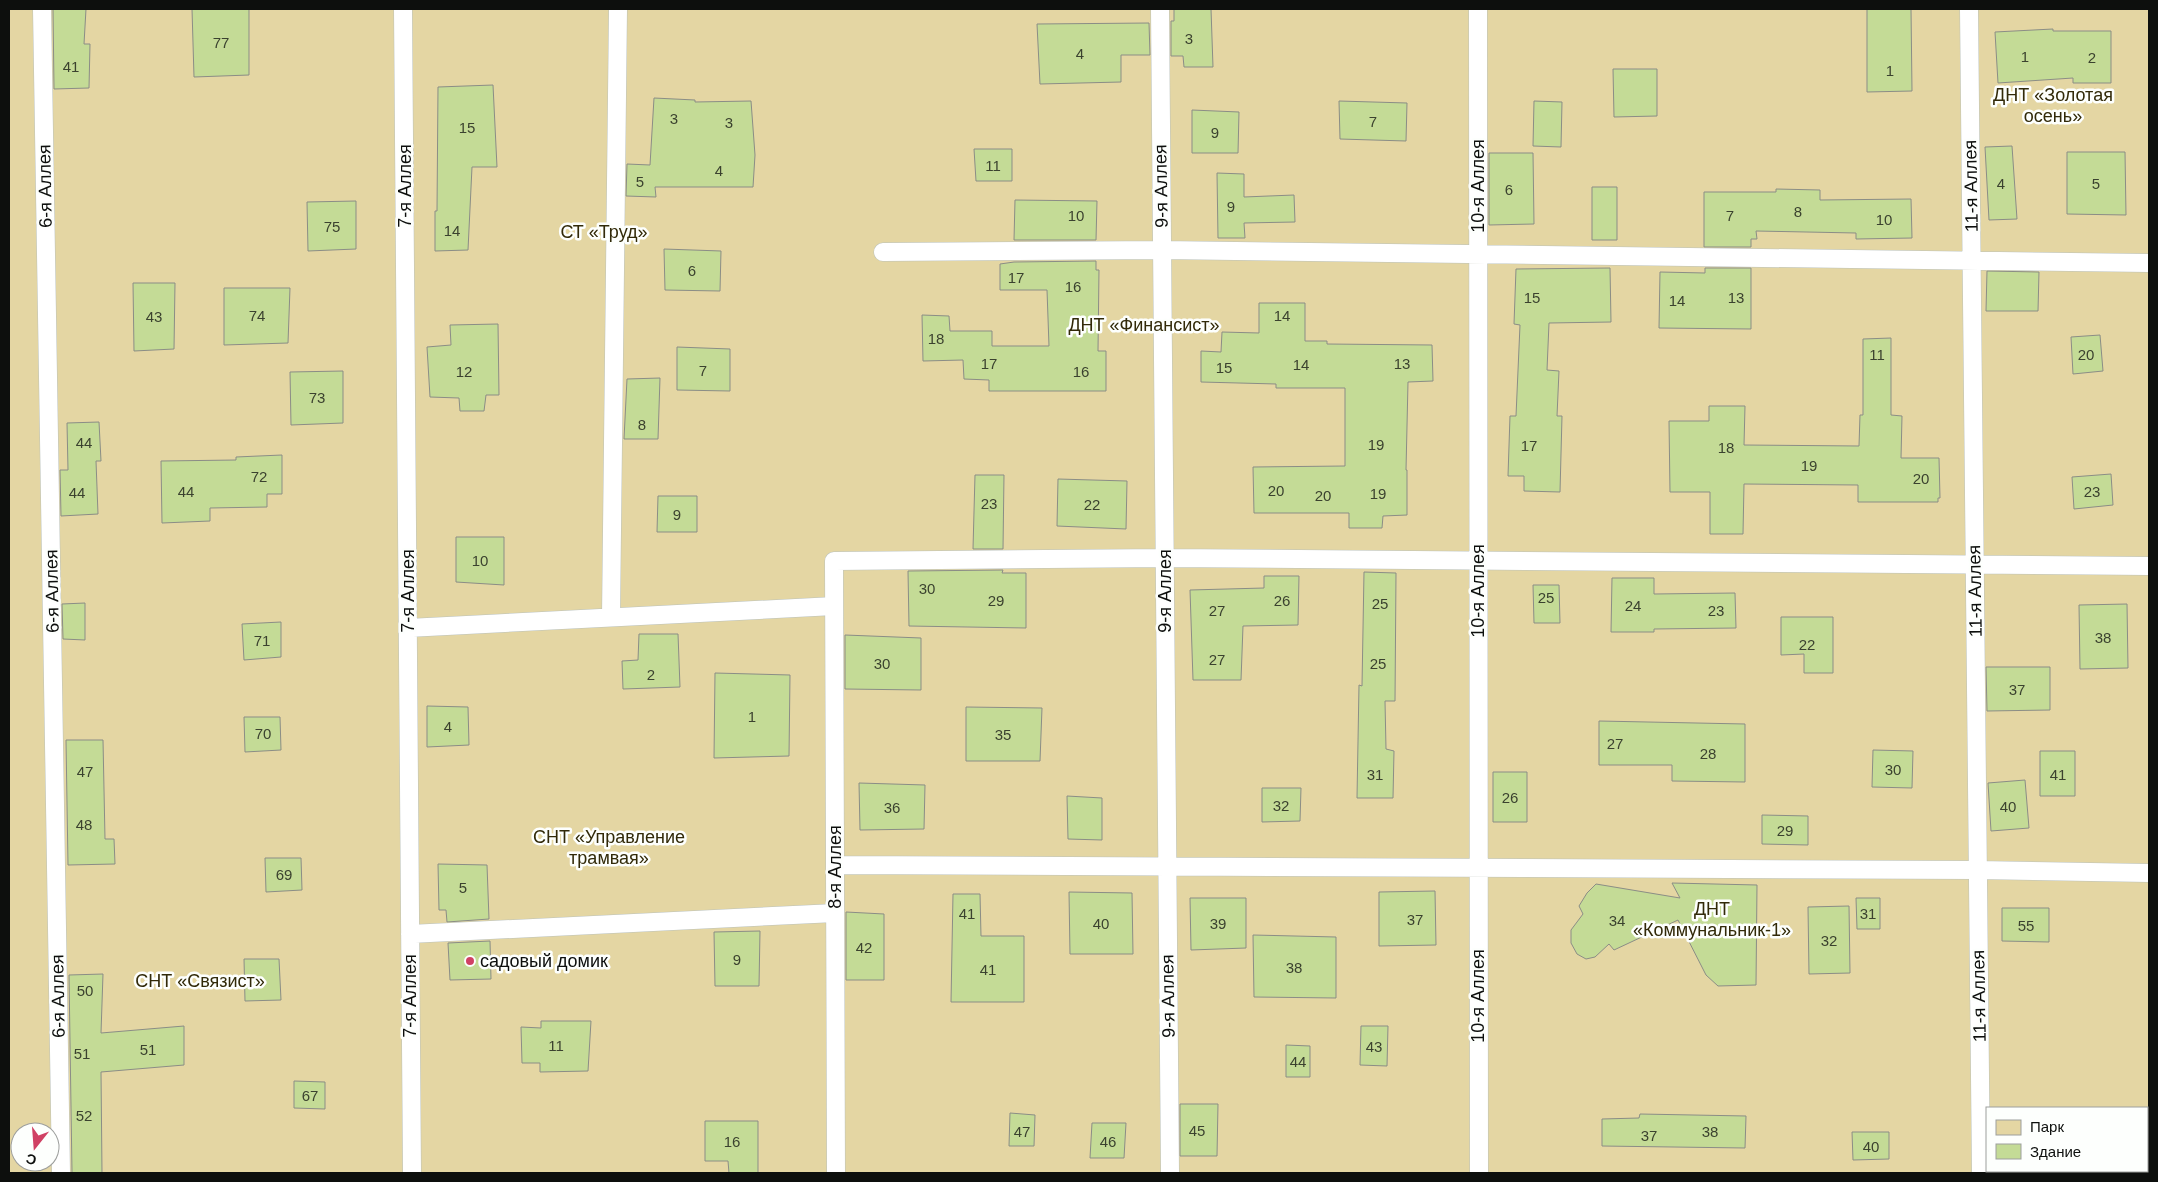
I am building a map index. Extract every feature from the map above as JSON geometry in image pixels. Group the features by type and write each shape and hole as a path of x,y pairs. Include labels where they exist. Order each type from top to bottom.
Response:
{"lane":[{"name":"6-я Аллея","path":"42,9 61,1173"},
{"name":"7-я Аллея","path":"403,9 412,1173"},
{"path":"611,617 618,9"},
{"name":"9-я Аллея","path":"1160,9 1170,1173"},
{"name":"10-я Аллея","path":"1478,9 1479,1173"},
{"name":"11-я Аллея","path":"1969,9 1981,1173"},
{"path":"883,252 1162,250 2149,263"},
{"path":"1165,558 2149,566"},
{"name":"8-я Аллея","path":"836,1173 834,560 1165,558"},
{"path":"408,628 834,606"},
{"path":"835,865 1978,870 2149,873"},
{"path":"410,934 835,913"}],"green space":[{"path":"9,9 2149,9 2149,1173 9,1173"}],"building":[{"path":"53,9 86,9 84,44 90,44 89,88 54,89"},
{"path":"192,9 249,9 249,75 194,77"},
{"path":"1174,9 1211,9 1213,67 1184,67 1183,56 1171,56 1171,21 1174,21"},
{"path":"1867,9 1911,9 1912,91 1867,92"},
{"path":"1149,23 1150,55 1121,55 1121,82 1040,84 1037,24"},
{"path":"2053,29 2053,31 2111,31 2111,83 2073,83 2073,78 1998,83 1995,32"},
{"path":"1613,69 1657,69 1657,116 1614,117"},
{"path":"493,85 497,167 472,167 468,250 435,251 438,87"},
{"path":"654,98 695,100 695,102 751,101 755,155 753,187 655,187 656,197 626,196 627,164 650,165"},
{"path":"1339,101 1407,103 1406,141 1340,139"},
{"path":"1534,101 1562,102 1561,147 1533,146"},
{"path":"1192,110 1239,112 1238,153 1192,153"},
{"path":"2012,146 2017,219 1989,220 1985,147"},
{"path":"974,149 1012,149 1012,181 976,181"},
{"path":"2067,152 2125,152 2126,215 2067,214"},
{"path":"1489,153 1533,153 1534,224 1489,225"},
{"path":"1217,173 1244,174 1244,197 1294,195 1295,222 1244,223 1245,238 1218,238"},
{"path":"1592,187 1617,187 1617,240 1592,240"},
{"path":"1776,189 1820,190 1820,200 1911,199 1912,238 1856,239 1856,233 1756,231 1757,239 1751,239 1751,247 1704,247 1704,192 1776,192"},
{"path":"1015,200 1097,201 1096,240 1014,240"},
{"path":"356,201 356,249 308,251 307,202"},
{"path":"664,249 721,251 720,291 665,290"},
{"path":"1096,261 1096,270 1099,270 1098,351 1106,351 1106,391 989,391 989,380 964,379 963,360 923,361 922,315 949,316 950,331 992,331 992,346 1049,346 1047,290 1000,290 1000,264 1014,262"},
{"path":"1610,268 1611,322 1549,323 1547,370 1559,371 1557,416 1562,416 1560,492 1524,491 1524,476 1508,476 1510,416 1516,416 1520,325 1514,324 1516,269"},
{"path":"1705,268 1751,268 1751,329 1659,328 1660,272 1705,273"},
{"path":"1987,271 2039,272 2038,311 1986,311"},
{"path":"133,283 175,283 174,349 134,351"},
{"path":"224,288 290,288 288,343 224,345"},
{"path":"1259,303 1305,303 1305,341 1327,341 1327,344 1432,345 1433,381 1408,382 1407,515 1383,516 1382,528 1349,528 1349,513 1254,513 1253,467 1345,466 1345,388 1276,388 1276,384 1201,382 1201,351 1221,352 1222,332 1259,333"},
{"path":"498,324 499,395 486,395 484,411 460,411 459,398 430,397 427,347 451,345 450,325"},
{"path":"2100,335 2103,371 2073,374 2071,337"},
{"path":"1891,338 1891,415 1902,416 1901,458 1939,458 1940,498 1938,498 1938,502 1858,502 1858,485 1744,484 1743,534 1710,534 1710,492 1670,492 1669,421 1709,421 1709,406 1745,406 1744,445 1859,446 1860,415 1863,415 1863,339"},
{"path":"677,347 730,349 730,391 677,390"},
{"path":"343,371 343,423 291,425 290,372"},
{"path":"660,378 658,439 624,439 627,379"},
{"path":"99,422 101,461 96,461 98,514 61,516 60,470 68,470 67,423"},
{"path":"282,455 282,494 267,494 267,507 210,508 210,521 162,523 161,461 236,460 236,457"},
{"path":"2111,474 2113,505 2074,509 2072,477"},
{"path":"975,475 1004,475 1003,549 973,549"},
{"path":"1058,479 1127,481 1126,529 1057,526"},
{"path":"658,496 697,496 697,532 657,532"},
{"path":"456,537 504,537 504,585 456,582"},
{"path":"1003,570 1002,573 1026,573 1026,628 909,626 908,571"},
{"path":"1364,572 1396,573 1395,701 1385,701 1386,749 1394,751 1393,798 1357,798 1359,685 1362,686"},
{"path":"1264,576 1299,576 1298,625 1243,626 1241,680 1193,680 1190,590 1264,588"},
{"path":"1612,578 1654,578 1654,594 1735,593 1736,628 1654,629 1654,632 1611,632"},
{"path":"1533,585 1559,585 1560,623 1534,623"},
{"path":"85,603 85,640 63,639 62,604"},
{"path":"2127,604 2128,668 2080,669 2079,605"},
{"path":"1781,617 1833,617 1833,673 1804,673 1804,654 1781,655"},
{"path":"281,622 281,657 244,660 242,624"},
{"path":"639,634 678,634 680,687 623,689 622,661 638,660"},
{"path":"845,635 921,638 921,690 845,689"},
{"path":"1986,667 2050,667 2050,710 1987,711"},
{"path":"715,673 790,675 789,756 714,758"},
{"path":"427,706 468,707 469,745 427,747"},
{"path":"966,707 1042,708 1040,761 966,761"},
{"path":"244,717 280,717 281,750 245,752"},
{"path":"1599,721 1745,724 1745,782 1672,781 1672,765 1599,765"},
{"path":"66,740 103,740 105,839 114,839 115,864 68,865"},
{"path":"1873,750 1913,751 1912,788 1872,787"},
{"path":"2040,751 2075,751 2075,796 2040,796"},
{"path":"1493,772 1527,772 1527,822 1493,822"},
{"path":"2025,780 2029,828 1991,831 1988,783"},
{"path":"859,783 925,785 924,829 860,830"},
{"path":"1262,788 1301,788 1300,821 1262,822"},
{"path":"1067,796 1102,798 1102,840 1068,839"},
{"path":"1762,815 1808,816 1808,845 1762,844"},
{"path":"265,858 301,858 302,890 266,892"},
{"path":"438,864 487,865 489,919 447,922 446,910 439,910"},
{"path":"1672,883 1757,885 1756,985 1718,986 1706,975 1678,920 1614,950 1609,944 1595,957 1586,959 1577,954 1571,943 1571,930 1583,914 1579,906 1587,893 1596,884 1680,898"},
{"path":"1435,891 1436,945 1379,946 1379,892"},
{"path":"1069,892 1132,893 1133,954 1070,954"},
{"path":"953,894 980,894 981,936 1024,936 1024,1002 951,1002"},
{"path":"1190,898 1246,898 1246,948 1191,950"},
{"path":"1856,898 1880,898 1880,929 1857,929"},
{"path":"1849,906 1850,973 1809,974 1808,907"},
{"path":"2002,908 2049,908 2049,942 2002,941"},
{"path":"846,912 884,914 884,980 846,980"},
{"path":"760,931 759,986 715,986 714,932"},
{"path":"1253,935 1336,937 1336,998 1254,997"},
{"name":"садовый домик","path":"490,941 491,979 450,980 448,943"},
{"path":"244,959 279,959 281,1000 245,1001"},
{"path":"103,974 101,1033 184,1026 184,1065 101,1072 102,1173 72,1173 69,975"},
{"path":"541,1021 591,1021 588,1071 540,1072 540,1063 522,1063 521,1027 541,1028"},
{"path":"1361,1026 1388,1026 1387,1066 1360,1065"},
{"path":"1286,1045 1310,1046 1310,1077 1286,1077"},
{"path":"294,1081 325,1082 325,1109 294,1108"},
{"path":"1180,1104 1218,1104 1217,1156 1180,1156"},
{"path":"1010,1113 1035,1115 1034,1146 1009,1146"},
{"path":"1640,1114 1746,1116 1745,1148 1602,1146 1602,1119 1639,1118"},
{"path":"705,1121 758,1121 758,1173 729,1173 728,1161 705,1161"},
{"path":"1092,1123 1126,1123 1124,1158 1090,1158"},
{"path":"1852,1132 1889,1132 1889,1159 1853,1160"}],"place":[{"name":"садовый домик","path":"470,961"}],"park label":[{"name":"ДНТ «Золотая осень»","path":"2053,105"},
{"name":"СТ «Труд»","path":"604,232"},
{"name":"ДНТ «Финансист»","path":"1144,325"},
{"name":"СНТ «Управление трамвая»","path":"609,848"},
{"name":"ДНТ «Коммунальник-1»","path":"1712,920"},
{"name":"СНТ «Связист»","path":"200,981"}]}
